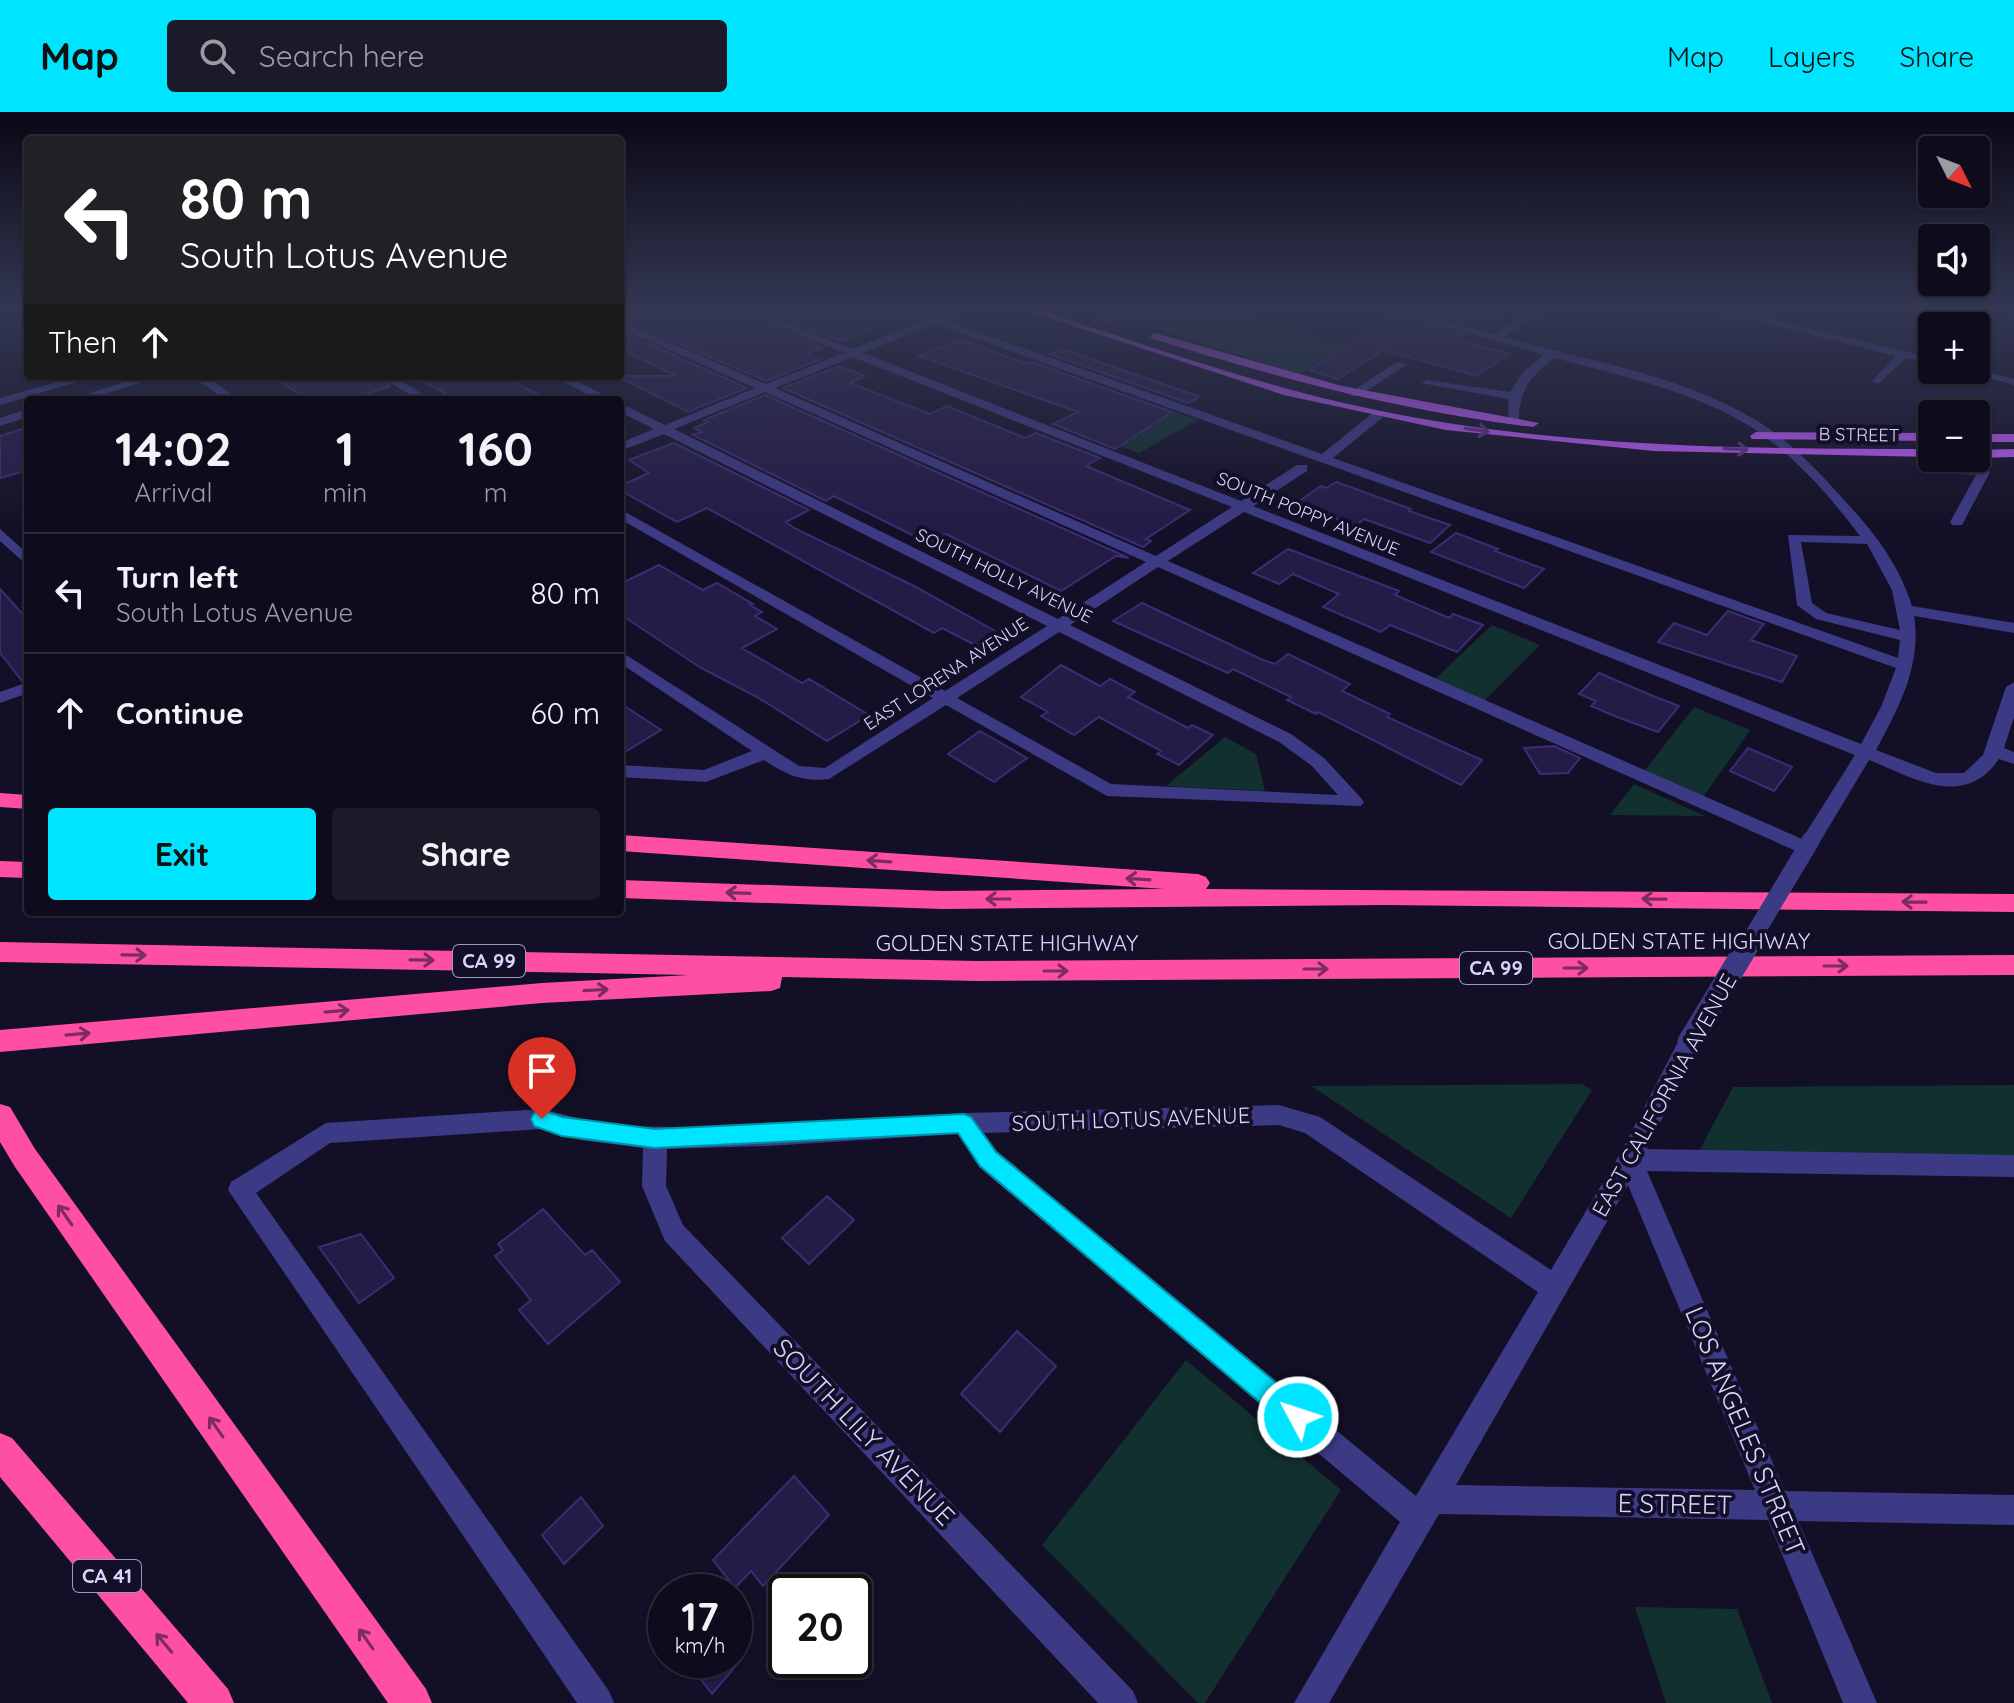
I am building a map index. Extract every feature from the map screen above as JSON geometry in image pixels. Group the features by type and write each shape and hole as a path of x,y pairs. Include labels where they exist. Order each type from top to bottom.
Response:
{"highway":[{"path":"0,800 24,802"},
{"path":"624,843 1384,896"},
{"path":"0,869 24,870"},
{"name":"GOLDEN STATE HIGHWAY","path":"624,889 942,900 1384,896 2007,902"},
{"name":"GOLDEN STATE HIGHWAY","path":"0,952 978,971 2014,965"},
{"path":"0,1041 542,993 978,971"},
{"path":"0,1116 25,1158 412,1703"},
{"name":"CA 41","path":"0,1450 214,1703"}],"main road":[{"name":"B STREET","path":"1255,382 1379,414 1481,431 1568,440 1786,451 1918,453"},
{"path":"1310,382 1355,394 1546,424"},
{"name":"B STREET","path":"1741,436 1918,437"},
{"path":"1990,438 2014,438"},
{"path":"1990,454 2014,453"}],"street":[{"path":"0,402 69,382"},
{"path":"88,396 134,382"},
{"path":"207,382 228,396"},
{"path":"396,382 420,396"},
{"path":"571,382 599,396"},
{"path":"752,382 1808,844"},
{"path":"624,445 779,382"},
{"name":"SOUTH POPPY AVENUE","path":"930,382 1933,779 1959,783 1974,779 1993,751"},
{"path":"1109,382 1905,666"},
{"path":"1355,394 1373,382"},
{"path":"1513,421 1511,396 1520,382"},
{"name":"EAST CALIFORNIA AVENUE","path":"1311,1703 1630,1160 1689,1042 1864,753 1905,666 1909,637 1906,610 1898,585 1872,540 1773,436 1744,417 1699,396 1651,382"},
{"path":"1427,383 1511,396"},
{"name":"SOUTH HOLLY AVENUE","path":"624,409 1285,738 1318,762 1355,802 1107,790 945,700"},
{"path":"0,422 24,414"},
{"path":"1324,459 1379,414"},
{"name":"EAST LORENA AVENUE","path":"764,753 793,771 810,775 837,769 1302,468"},
{"path":"1957,522 1984,472"},
{"path":"624,515 945,700"},
{"path":"0,533 24,558"},
{"path":"1872,540 1793,538 1805,605 1821,616 1909,637"},
{"path":"1906,610 2014,628"},
{"path":"624,659 764,753"},
{"path":"2014,687 1993,751 2014,758"},
{"path":"0,698 24,689"},
{"path":"624,771 706,776 764,753"},
{"name":"SOUTH LOTUS AVENUE","path":"597,1703 240,1190 326,1133 542,1119 562,1127 655,1139 964,1123 1279,1115 1312,1124 1555,1288"},
{"path":"964,1123 988,1159 1426,1509"},
{"name":"SOUTH LILY AVENUE","path":"655,1139 654,1186 674,1233 1121,1703"},
{"path":"1630,1160 2014,1166"},
{"name":"LOS ANGELES STREET","path":"1630,1160 1860,1703"},
{"name":"E STREET","path":"1426,1509 1777,1507 2014,1510"}],"green space":[{"path":"1174,411 1197,420 1139,453 1115,444"},
{"path":"1492,625 1540,645 1483,702 1434,680"},
{"path":"1694,707 1750,730 1702,799 1643,773"},
{"path":"1225,737 1256,754 1265,791 1166,786"},
{"path":"1634,784 1705,816 1610,815"},
{"path":"1582,1084 1592,1090 1511,1218 1311,1086"},
{"path":"2014,1085 2014,1160 1696,1157 1733,1087"},
{"path":"1186,1360 1341,1490 1205,1703 1198,1703 1042,1545"},
{"path":"1635,1607 1737,1609 1772,1703 1666,1703"}],"building":[{"path":"280,382 385,382 390,386 361,396 303,396"},
{"path":"424,382 514,382 542,396 450,396"},
{"path":"629,382 734,382 747,388 688,412"},
{"path":"798,382 852,382 930,414 947,406 1025,438 1036,433 1100,458 1086,466 1190,510 1146,539 1151,541 1143,547 783,388"},
{"path":"994,382 1089,382 1172,412 1115,449 1053,424 1078,412"},
{"path":"1129,382 1158,382 1200,397 1188,403"},
{"path":"765,395 1129,558 1116,556 1061,591 946,534 930,544 834,496 826,501 693,435 702,432 694,428 708,422 704,420"},
{"path":"24,428 24,471 0,478 0,436"},
{"path":"674,443 809,510 786,522 794,528 914,586 997,632 977,646 942,628 934,633 707,508 677,522 624,492 624,484 649,473 629,460"},
{"path":"1336,482 1450,525 1430,543 1364,519 1355,526 1295,504 1321,486 1326,488"},
{"path":"1456,533 1544,569 1524,588 1431,552"},
{"path":"1288,549 1399,591 1395,595 1449,618 1453,614 1483,625 1457,652 1390,625 1381,632 1323,607 1339,594 1293,574 1279,584 1253,573"},
{"path":"659,565 703,590 717,583 753,604 750,605 762,612 755,616 777,629 742,648 802,683 809,679 869,715 827,741 757,697 701,668 624,617 624,582"},
{"path":"0,589 24,616 24,680 0,653"},
{"path":"1142,603 1263,660 1275,664 1288,654 1350,684 1342,691 1390,714 1387,717 1482,760 1461,785 1318,712 1316,714 1287,700 1291,697 1233,669 1228,673 1113,621"},
{"path":"1728,611 1764,624 1751,640 1797,656 1782,682 1658,642 1674,623 1707,635"},
{"path":"1061,665 1100,686 1110,679 1135,692 1128,697 1188,728 1192,725 1213,735 1179,765 1157,754 1161,751 1099,717 1074,735 1041,716 1048,712 1021,697"},
{"path":"1599,673 1679,706 1658,732 1617,717 1591,706 1596,701 1579,694"},
{"path":"624,706 661,730 624,753"},
{"path":"980,731 1027,758 994,782 948,754"},
{"path":"1554,746 1580,758 1568,773 1540,774 1524,748"},
{"path":"1748,748 1792,767 1774,791 1730,771"},
{"path":"827,1196 854,1220 809,1264 782,1238"},
{"path":"543,1209 585,1255 592,1250 620,1282 548,1344 519,1310 531,1300 495,1256 503,1250 498,1244"},
{"path":"361,1234 394,1278 359,1303 319,1247"},
{"path":"1017,1331 1056,1366 1000,1432 961,1394"},
{"path":"794,1476 829,1515 774,1574 768,1574 768,1581 763,1586 751,1571 748,1574 724,1574 713,1560"},
{"path":"581,1497 603,1526 564,1564 542,1535"},
{"path":"700,1678 726,1678 712,1694"}],"route":[{"path":"542,1119 562,1127 655,1139 964,1123 988,1159 1298,1417"}]}
